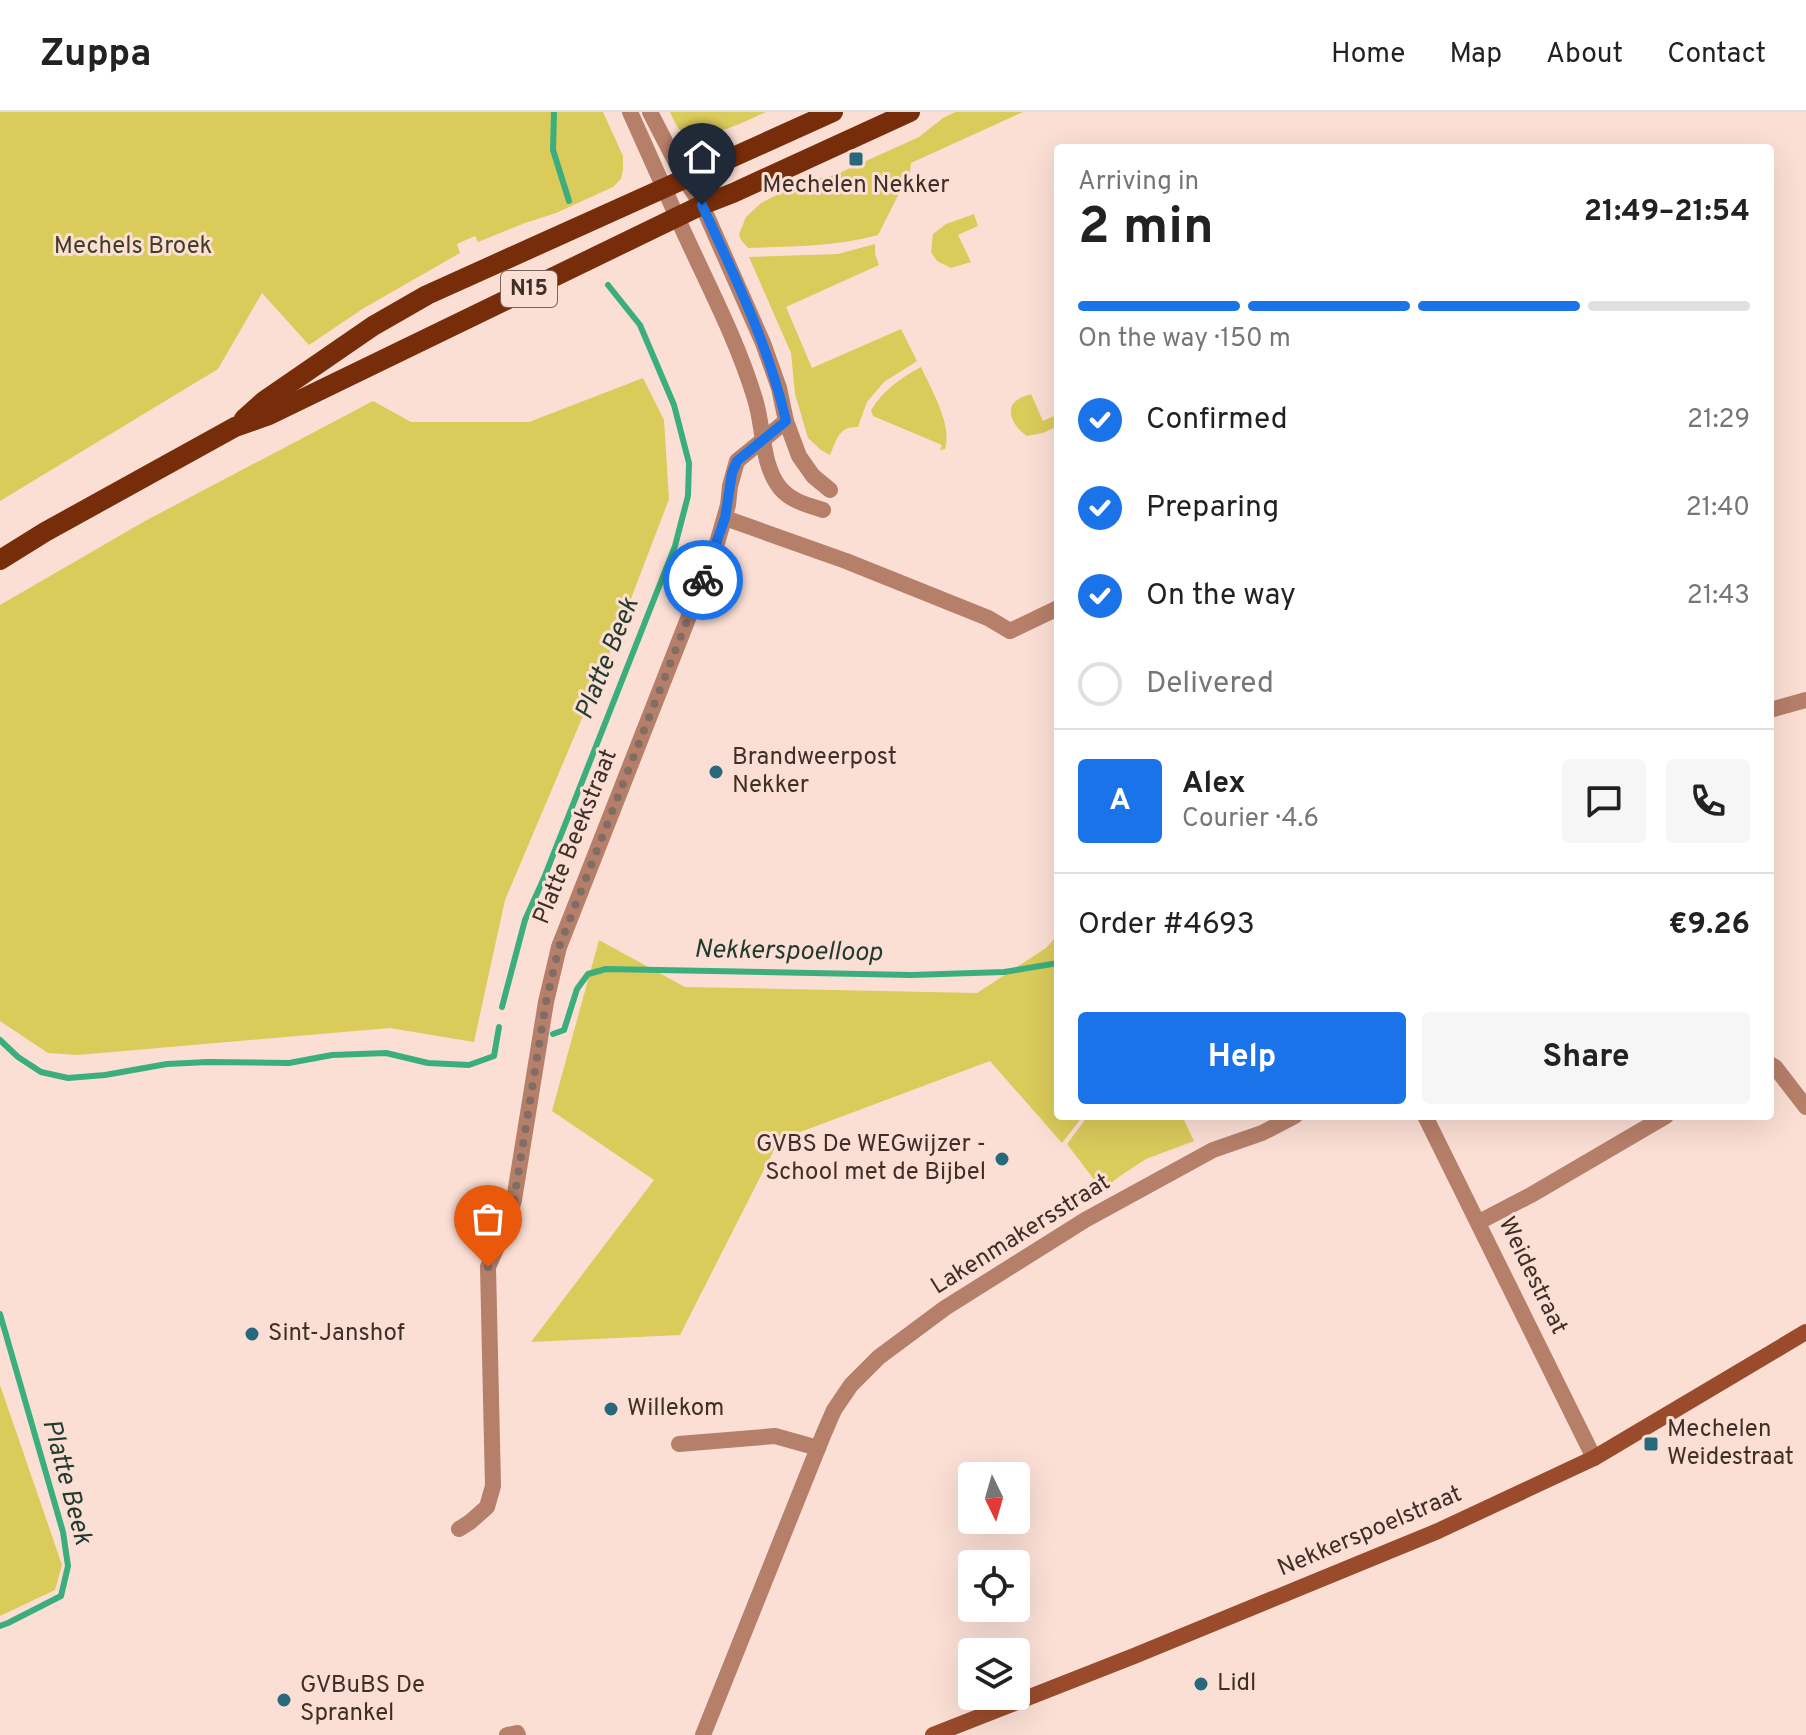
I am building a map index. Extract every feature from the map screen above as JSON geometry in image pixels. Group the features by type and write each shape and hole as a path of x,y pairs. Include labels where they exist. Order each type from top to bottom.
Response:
{"main road":[{"name":"N15","path":"235,427 264,401 373,326 427,295 833,112"},
{"name":"N15","path":"0,560 235,427 269,415 702,205 910,112"},
{"name":"Nekkerspoelstraat","path":"933,1735 1438,1531 1594,1458 1806,1332"}],"street":[{"path":"630,112 740,357 756,402 770,471 781,489 795,501 823,510"},
{"path":"650,112 685,180 702,205 763,343 799,456 813,476 830,490"},
{"name":"Platte Beekstraat","path":"459,1529 487,1507 493,1486 488,1267 514,1200 546,1002 559,947 696,598 725,518 732,473 737,461 786,421"},
{"path":"725,518 846,561 988,618 1010,631 1054,610"},
{"path":"1774,709 1806,700"},
{"path":"1774,1066 1806,1107"},
{"name":"Lakenmakersstraat","path":"703,1735 834,1410 851,1385 879,1357 945,1308 1085,1220 1213,1150 1262,1133 1287,1120"},
{"name":"Weidestraat","path":"1427,1120 1594,1458"},
{"path":"1479,1222 1545,1188 1659,1120"},
{"path":"679,1444 775,1436 818,1448"},
{"path":"507,1735 518,1735"}],"green space":[{"name":"Mechels Broek","path":"0,112 603,112 623,156 623,170 621,179 613,187 556,213 478,242 475,236 457,244 460,253 364,308 309,345 262,293 218,369 0,501"},
{"path":"670,112 766,112 724,130 690,136 681,131"},
{"path":"955,112 1023,112 911,163 910,172 878,235 830,244 781,247 748,248 741,240 739,234 746,217 761,203 802,182 835,175 919,137"},
{"path":"974,214 978,226 958,235 971,262 951,268 937,261 931,252 933,234 946,224"},
{"path":"875,244 879,265 786,307 812,368 901,329 917,361 884,382 867,402 858,427 843,431 830,455 808,438 795,394 791,353 749,257 838,254"},
{"path":"921,367 944,419 945,449 940,450 942,445 873,416 871,410 893,386"},
{"path":"643,378 664,420 669,499 616,638 505,900 474,1042 390,1028 78,1055 48,1053 0,1021 0,605 145,521 373,401 411,422 529,422"},
{"path":"1031,394 1043,421 1054,416 1054,428 1027,436 1018,429 1011,408 1020,398"},
{"path":"1054,939 1054,1120 1080,1120 1062,1143 990,1061 779,1140 680,1335 531,1342 654,1180 552,1111 599,940 685,987 977,993 1046,948"},
{"path":"1085,1120 1184,1120 1194,1141 1146,1159 1102,1190 1067,1144"},
{"path":"0,1385 62,1565 55,1590 0,1616"}],"waterway":[{"name":"Platte Beek","path":"554,112 553,150 569,201"},
{"name":"Platte Beek","path":"502,1007 525,920 675,546 688,496 689,463 674,405 640,325 608,285"},
{"name":"Nekkerspoelloop","path":"553,1034 564,1030 577,989 588,974 606,969 911,975 1004,972 1054,964"},
{"name":"Platte Beek","path":"0,1040 41,1072 68,1078 167,1064 289,1063 332,1055 386,1053 428,1063 469,1065 494,1056 499,1027"},
{"name":"Platte Beek","path":"0,1314 63,1532 68,1566 61,1596 0,1626"}],"way so far":[{"path":"488,1267 514,1200 546,1002 559,947 703,580"}],"place":[{"name":"Mechelen Nekker","path":"856,159"},
{"name":"Brandweerpost Nekker","path":"716,772"},
{"name":"GVBS De WEGwijzer - School met de Bijbel","path":"1002,1159"},
{"name":"Sint-Janshof","path":"252,1334"},
{"name":"Willekom","path":"611,1409"},
{"name":"Mechelen Weidestraat","path":"1651,1444"},
{"name":"Lidl","path":"1201,1684"},
{"name":"GVBuBS De Sprankel","path":"284,1700"}],"route":[{"path":"702,205 763,343 779,388 786,421 737,461 732,473 725,518 703,580"}]}
